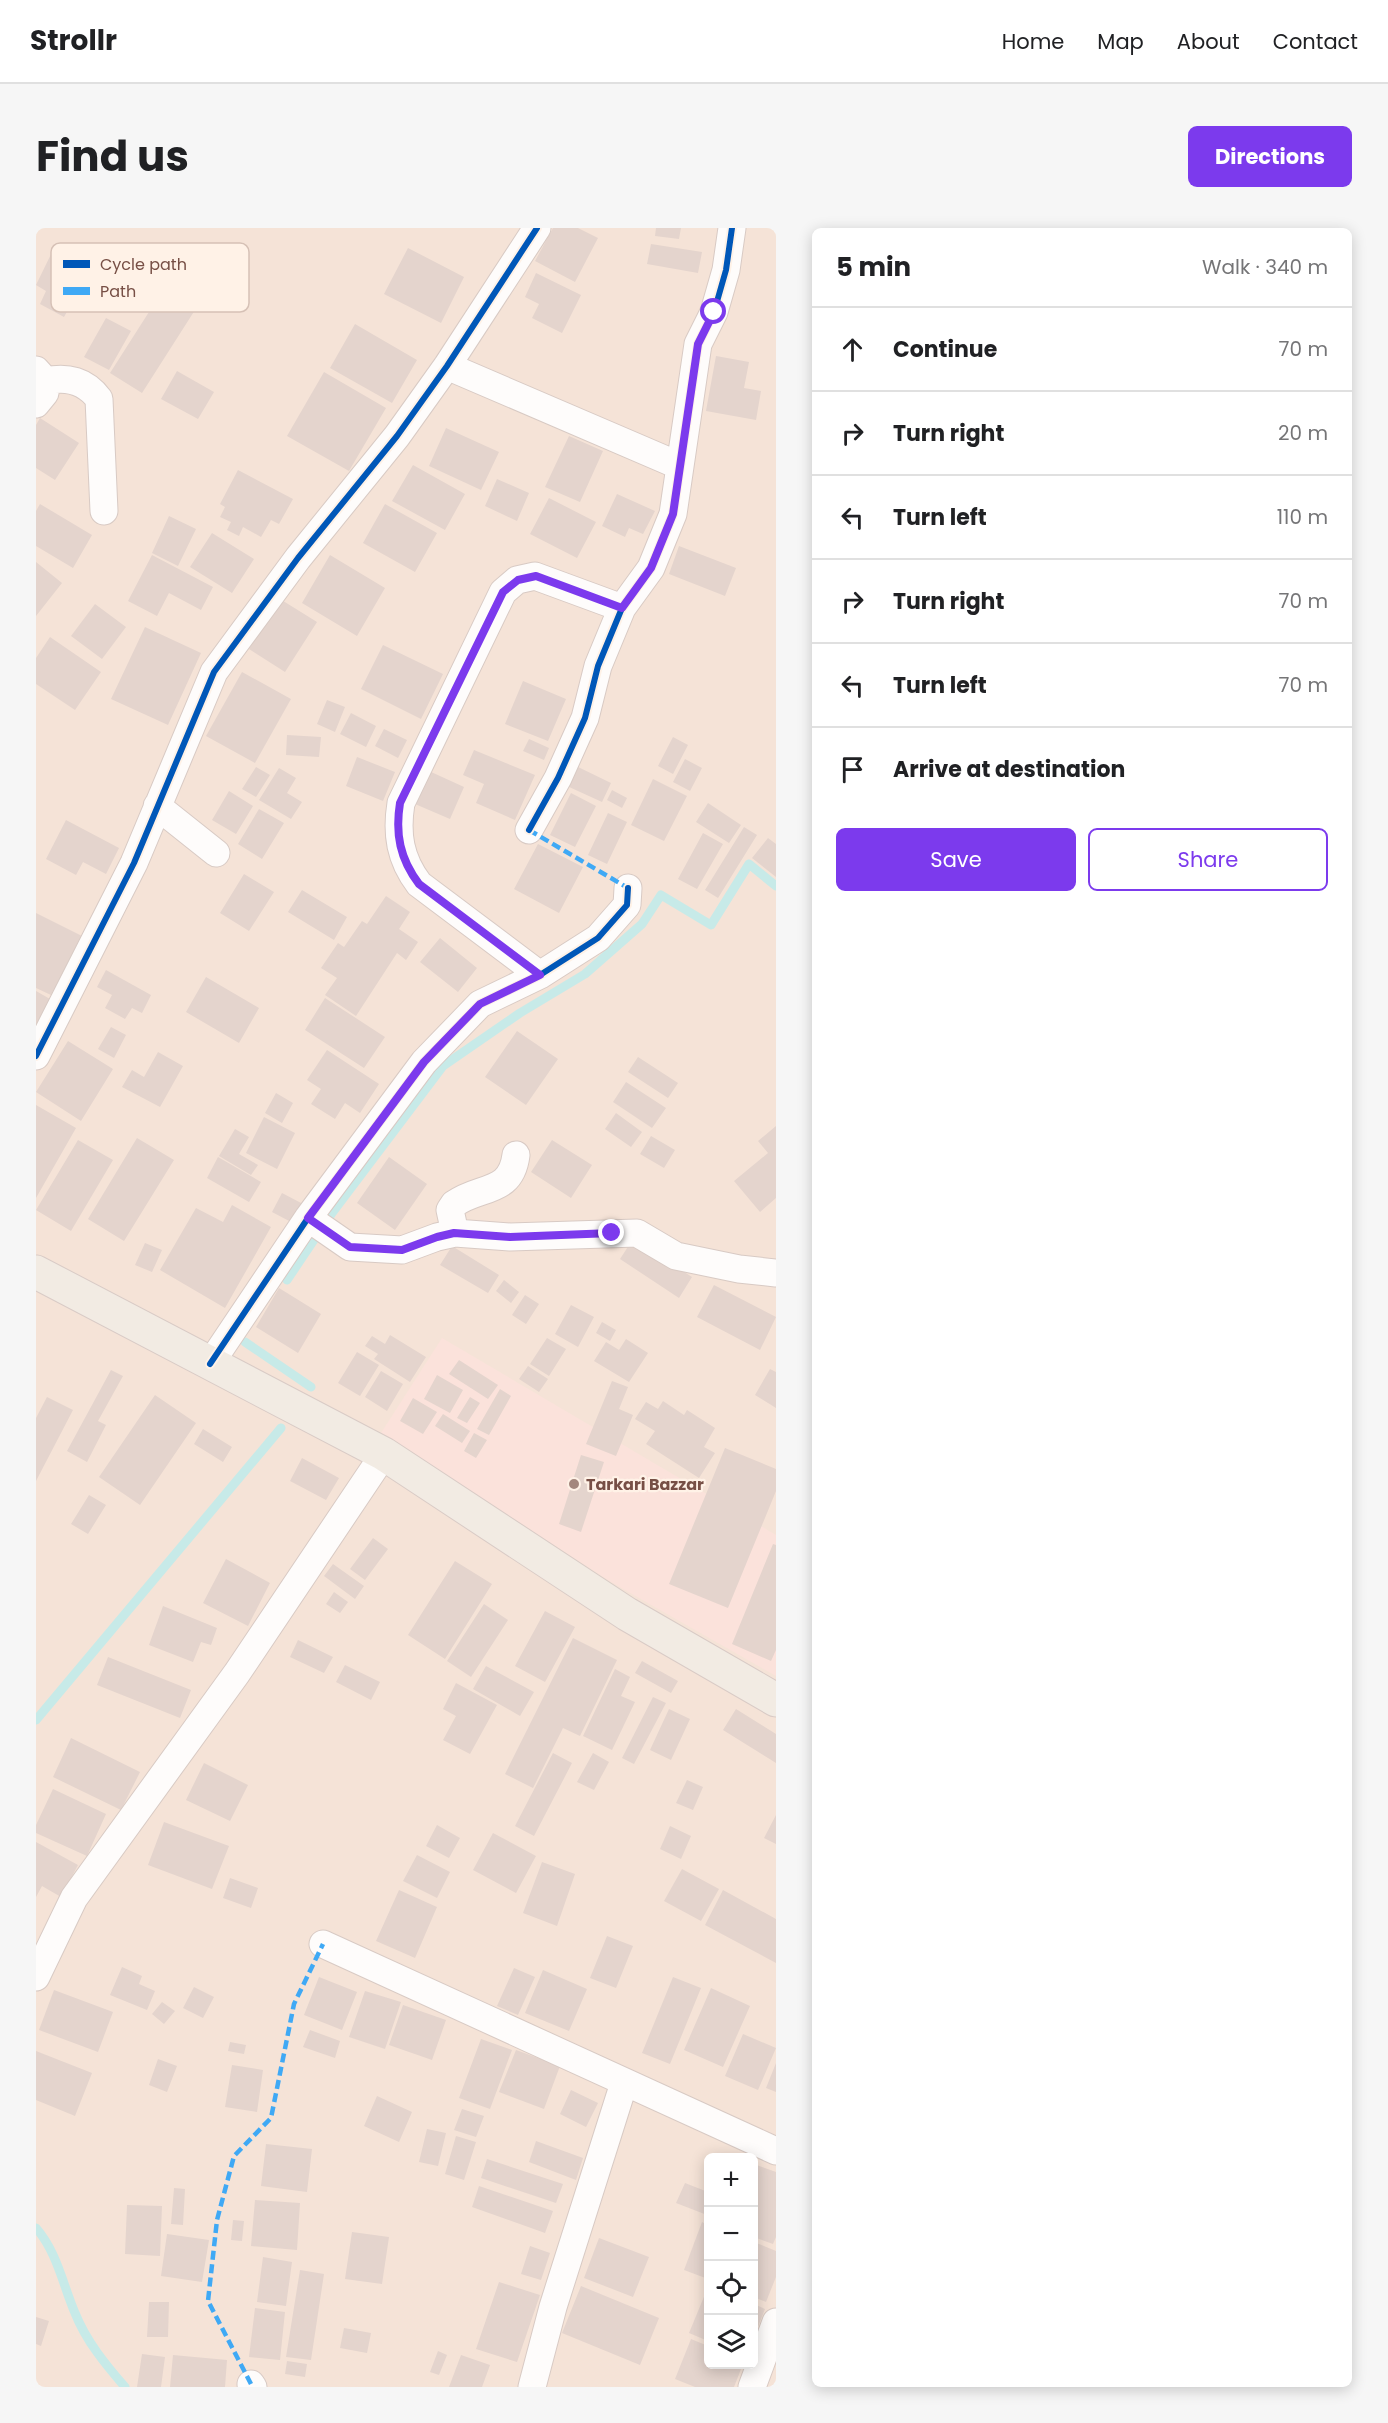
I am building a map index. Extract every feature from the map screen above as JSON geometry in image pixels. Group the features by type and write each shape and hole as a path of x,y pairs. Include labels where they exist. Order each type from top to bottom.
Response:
{"main road":[{"path":"36,1272 384,1454 627,1614 776,1700"}],"street":[{"path":"36,1056 134,863 214,672 298,558 397,436 447,366 537,228"},
{"path":"529,830 558,778 585,718 598,666 622,608 651,568 673,514 698,344 714,312 726,270 732,228"},
{"path":"447,366 680,466"},
{"path":"39,385 70,379 93,391 99,399 104,511"},
{"path":"540,975 419,884 407,867 402,853 398,818 400,803 503,592 518,580 536,576 622,608"},
{"path":"157,806 216,853"},
{"path":"210,1364 309,1219 424,1062 480,1004 540,975 598,938 627,905 628,888"},
{"path":"454,1233 450,1210 454,1204 508,1180 514,1168 516,1155"},
{"path":"309,1219 350,1247 402,1250 454,1233 510,1237 637,1233 676,1256 739,1269 776,1273"},
{"path":"36,1977 74,1898 237,1673 384,1454"},
{"path":"323,1944 776,2151"},
{"path":"532,2387 554,2307 624,2083"},
{"path":"752,2387 776,2322"}],"shaded area":[{"path":"36,228 776,228 776,2387 36,2387"},
{"name":"Tarkari Bazzar","path":"442,1338 776,1535 776,1676 611,1582 381,1433"}],"building":[{"path":"553,228 578,228 598,238 575,282 535,261"},
{"path":"656,228 681,228 679,239 655,236"},
{"path":"651,244 702,252 698,273 647,264"},
{"path":"408,248 464,277 441,323 384,294"},
{"path":"51,254 51,310 40,304 46,291 36,285"},
{"path":"536,273 581,295 562,333 532,318 539,304 525,297"},
{"path":"55,312 67,312 64,317"},
{"path":"149,312 194,312 142,393 110,373"},
{"path":"106,318 131,331 109,370 84,357"},
{"path":"355,324 417,360 392,403 330,368"},
{"path":"716,356 749,362 744,388 761,391 756,420 706,411"},
{"path":"177,371 214,392 198,419 161,399"},
{"path":"324,372 386,408 349,471 287,436"},
{"path":"40,418 79,443 55,480 36,468 36,425"},
{"path":"446,428 499,452 481,490 429,466"},
{"path":"569,436 603,451 580,502 545,487"},
{"path":"413,465 465,494 445,530 392,501"},
{"path":"238,470 293,499 279,524 271,520 261,537 243,527 239,536 227,530 231,522 220,517 225,507 220,504"},
{"path":"497,479 529,493 517,521 485,506"},
{"path":"617,494 655,511 643,534 629,528 625,537 602,526"},
{"path":"549,498 596,522 577,558 530,534"},
{"path":"40,504 92,535 73,568 36,546 36,511"},
{"path":"385,504 437,533 415,572 363,543"},
{"path":"169,516 196,529 178,566 152,553"},
{"path":"212,533 254,559 232,593 190,567"},
{"path":"679,546 736,568 725,596 669,574"},
{"path":"152,555 213,587 201,610 169,593 157,616 128,601"},
{"path":"330,555 385,588 357,636 302,603"},
{"path":"36,562 62,583 36,616"},
{"path":"280,599 317,622 285,672 249,649"},
{"path":"95,604 126,627 102,659 71,636"},
{"path":"145,627 201,653 168,725 111,699"},
{"path":"50,637 101,672 75,710 36,684 36,658"},
{"path":"383,645 443,674 421,719 361,689"},
{"path":"242,672 291,699 255,763 206,736"},
{"path":"523,681 566,699 548,741 505,724"},
{"path":"327,700 345,707 335,732 317,724"},
{"path":"351,713 376,726 366,747 340,734"},
{"path":"384,729 407,740 398,758 375,746"},
{"path":"287,735 321,737 319,757 286,755"},
{"path":"673,737 688,745 673,774 658,766"},
{"path":"529,739 549,748 544,760 523,751"},
{"path":"474,750 535,775 515,820 476,803 484,784 463,775"},
{"path":"357,757 395,772 383,801 346,786"},
{"path":"685,759 702,768 690,791 673,782"},
{"path":"576,766 611,783 602,802 567,786"},
{"path":"256,767 270,775 256,797 242,789"},
{"path":"279,768 296,778 287,793 302,802 291,819 259,800"},
{"path":"429,771 464,787 450,819 415,804"},
{"path":"653,779 687,796 664,841 631,825"},
{"path":"612,790 627,798 622,808 607,800"},
{"path":"229,791 253,806 236,834 212,820"},
{"path":"571,793 596,806 575,847 550,835"},
{"path":"708,803 741,825 729,843 696,822"},
{"path":"259,809 284,823 262,859 238,844"},
{"path":"608,813 627,822 607,864 588,855"},
{"path":"66,820 119,848 106,874 83,862 76,875 46,859"},
{"path":"744,827 757,835 718,898 705,890"},
{"path":"703,833 723,844 697,889 678,879"},
{"path":"768,838 776,844 776,877 752,858"},
{"path":"538,844 583,867 559,913 514,889"},
{"path":"244,874 274,892 249,931 220,913"},
{"path":"302,890 347,917 334,940 288,912"},
{"path":"386,896 410,912 399,929 418,942 406,960 397,953 356,1016 325,995 337,978 321,968 338,943 344,947 362,921 367,924"},
{"path":"36,913 82,936 51,995 36,988"},
{"path":"440,938 477,968 458,992 420,962"},
{"path":"106,970 151,995 142,1013 132,1008 125,1019 105,1008 112,995 97,987"},
{"path":"206,977 259,1008 239,1043 186,1012"},
{"path":"36,991 50,999 36,1025"},
{"path":"325,998 385,1037 364,1068 305,1030"},
{"path":"111,1027 126,1035 114,1058 98,1049"},
{"path":"517,1031 558,1059 526,1105 485,1077"},
{"path":"68,1041 113,1069 81,1121 36,1092"},
{"path":"327,1050 379,1084 360,1113 345,1103 335,1119 311,1104 321,1089 307,1080"},
{"path":"158,1052 183,1066 160,1107 122,1087 132,1070 144,1077"},
{"path":"638,1057 678,1083 668,1098 628,1072"},
{"path":"626,1082 666,1108 652,1128 613,1102"},
{"path":"276,1093 293,1103 282,1123 265,1113"},
{"path":"36,1105 76,1128 36,1198"},
{"path":"616,1113 642,1132 631,1147 605,1129"},
{"path":"264,1117 295,1133 277,1169 246,1153"},
{"path":"776,1126 776,1198 760,1212 734,1181 768,1153 758,1141"},
{"path":"235,1129 249,1137 239,1154 258,1165 251,1175 219,1156"},
{"path":"651,1136 675,1150 664,1168 640,1154"},
{"path":"137,1138 174,1160 124,1241 88,1219"},
{"path":"78,1140 113,1160 71,1231 36,1210"},
{"path":"552,1140 592,1165 571,1198 531,1172"},
{"path":"218,1157 261,1182 249,1202 207,1178"},
{"path":"389,1157 427,1184 395,1230 357,1203"},
{"path":"282,1193 303,1204 293,1223 272,1212"},
{"path":"232,1205 271,1227 225,1308 160,1270 196,1208 223,1222"},
{"path":"633,1239 692,1277 679,1298 620,1259"},
{"path":"145,1243 162,1250 152,1272 135,1265"},
{"path":"452,1246 499,1275 488,1293 440,1265"},
{"path":"504,1280 519,1292 511,1303 496,1291"},
{"path":"714,1285 776,1317 760,1350 697,1317"},
{"path":"279,1288 321,1314 298,1353 256,1327"},
{"path":"525,1295 539,1304 526,1324 512,1315"},
{"path":"571,1305 594,1317 578,1347 555,1334"},
{"path":"602,1322 616,1330 610,1341 596,1333"},
{"path":"390,1335 426,1357 410,1382 374,1359 378,1354 365,1346 372,1336 385,1344"},
{"path":"547,1338 566,1349 549,1376 530,1364"},
{"path":"626,1339 648,1353 629,1382 594,1361 606,1342 619,1350"},
{"path":"357,1352 379,1365 360,1396 338,1383"},
{"path":"459,1360 498,1385 488,1399 449,1374"},
{"path":"528,1366 548,1379 539,1392 519,1379"},
{"path":"770,1369 776,1372 776,1408 755,1395"},
{"path":"111,1370 123,1376 98,1421 106,1425 87,1462 67,1451"},
{"path":"381,1371 403,1384 387,1411 365,1397"},
{"path":"437,1375 463,1390 450,1413 424,1399"},
{"path":"612,1381 628,1387 619,1409 633,1415 616,1456 586,1444"},
{"path":"500,1389 511,1396 489,1435 477,1429"},
{"path":"155,1395 196,1423 140,1505 99,1477"},
{"path":"47,1397 73,1410 36,1481 36,1418"},
{"path":"470,1397 480,1403 467,1423 457,1418"},
{"path":"413,1398 437,1412 423,1434 400,1421"},
{"path":"663,1401 684,1415 687,1410 715,1428 704,1447 715,1453 699,1478 646,1444 655,1431 635,1419 646,1402 658,1409"},
{"path":"443,1414 470,1431 462,1443 435,1426"},
{"path":"203,1429 232,1447 223,1462 194,1444"},
{"path":"474,1433 487,1440 476,1458 464,1451"},
{"path":"725,1448 776,1469 776,1491 728,1608 669,1584"},
{"path":"581,1455 604,1462 581,1532 559,1524"},
{"path":"302,1458 339,1478 326,1500 290,1481"},
{"path":"89,1495 106,1505 88,1534 71,1524"},
{"path":"373,1538 388,1549 365,1580 350,1569"},
{"path":"773,1544 776,1545 776,1650 771,1661 732,1644"},
{"path":"226,1559 270,1583 248,1626 203,1603"},
{"path":"455,1561 492,1584 445,1659 408,1635"},
{"path":"333,1564 364,1586 355,1599 324,1576"},
{"path":"334,1592 348,1602 340,1613 326,1604"},
{"path":"484,1604 508,1620 471,1677 447,1661"},
{"path":"163,1606 217,1628 211,1645 201,1642 193,1662 149,1645"},
{"path":"545,1611 575,1627 545,1682 515,1666"},
{"path":"573,1638 617,1660 580,1736 563,1728 533,1788 505,1774"},
{"path":"298,1640 333,1657 324,1673 290,1657"},
{"path":"108,1657 191,1690 180,1718 97,1685"},
{"path":"642,1661 678,1681 671,1693 635,1673"},
{"path":"345,1665 380,1682 371,1700 336,1682"},
{"path":"486,1666 534,1692 520,1716 473,1689"},
{"path":"615,1669 630,1677 621,1696 635,1702 612,1750 583,1736"},
{"path":"456,1683 497,1705 470,1754 443,1740 456,1716 443,1709"},
{"path":"653,1697 666,1703 634,1764 622,1758"},
{"path":"669,1709 690,1719 671,1760 650,1750"},
{"path":"736,1709 776,1734 776,1763 723,1730"},
{"path":"71,1738 140,1772 121,1810 53,1777"},
{"path":"553,1753 572,1763 534,1836 515,1826"},
{"path":"593,1753 609,1762 594,1790 577,1782"},
{"path":"204,1763 248,1785 230,1821 186,1800"},
{"path":"687,1780 703,1787 693,1810 676,1803"},
{"path":"53,1789 106,1814 87,1856 36,1833 36,1825"},
{"path":"776,1815 776,1844 764,1838"},
{"path":"164,1822 229,1846 212,1889 148,1865"},
{"path":"437,1825 460,1838 449,1858 426,1846"},
{"path":"670,1826 691,1836 681,1859 660,1849"},
{"path":"493,1833 536,1856 516,1893 473,1870"},
{"path":"36,1842 78,1865 61,1897 42,1886 36,1897"},
{"path":"417,1855 450,1872 437,1898 403,1881"},
{"path":"542,1862 575,1874 557,1926 523,1913"},
{"path":"682,1869 719,1889 701,1921 664,1901"},
{"path":"230,1878 258,1888 251,1908 223,1898"},
{"path":"399,1890 437,1907 415,1958 376,1941"},
{"path":"723,1890 776,1919 776,1963 705,1925"},
{"path":"607,1936 633,1946 616,1988 590,1978"},
{"path":"122,1967 142,1976 139,1984 155,1991 147,2010 110,1995"},
{"path":"514,1968 535,1977 518,2015 497,2006"},
{"path":"543,1970 587,1989 569,2031 525,2013"},
{"path":"319,1977 357,1992 342,2030 304,2015"},
{"path":"673,1977 701,1988 670,2064 642,2053"},
{"path":"194,1987 214,1997 203,2018 183,2008"},
{"path":"711,1988 750,2006 723,2067 684,2050"},
{"path":"54,1990 113,2012 98,2052 39,2030"},
{"path":"365,1991 401,2002 385,2049 349,2037"},
{"path":"162,2002 175,2011 164,2024 152,2014"},
{"path":"403,2005 446,2020 432,2060 389,2045"},
{"path":"310,2030 340,2041 335,2058 303,2047"},
{"path":"743,2034 776,2048 758,2090 725,2076"},
{"path":"481,2039 512,2050 490,2109 459,2098"},
{"path":"230,2042 246,2045 244,2054 228,2051"},
{"path":"516,2050 560,2066 544,2109 499,2092"},
{"path":"36,2051 92,2073 75,2116 36,2100"},
{"path":"158,2059 177,2066 167,2092 149,2085"},
{"path":"776,2063 776,2092 766,2088"},
{"path":"232,2065 263,2070 257,2112 225,2107"},
{"path":"571,2090 598,2103 586,2127 560,2114"},
{"path":"377,2096 412,2112 399,2142 364,2126"},
{"path":"462,2109 484,2116 476,2137 454,2130"},
{"path":"427,2129 446,2133 438,2166 419,2162"},
{"path":"456,2136 476,2142 464,2180 445,2174"},
{"path":"536,2141 583,2158 576,2180 529,2162"},
{"path":"266,2144 312,2149 307,2192 261,2186"},
{"path":"487,2159 563,2184 556,2203 481,2178"},
{"path":"758,2165 776,2172 776,2237 773,2244 758,2238"},
{"path":"685,2183 704,2190 704,2214 676,2203"},
{"path":"479,2186 553,2211 545,2233 472,2207"},
{"path":"174,2188 185,2189 183,2225 171,2224"},
{"path":"255,2200 300,2203 297,2250 251,2246"},
{"path":"127,2205 162,2206 160,2256 125,2254"},
{"path":"233,2220 244,2221 242,2241 231,2240"},
{"path":"702,2222 704,2223 704,2278 684,2270"},
{"path":"352,2232 389,2237 382,2284 345,2279"},
{"path":"167,2234 209,2240 202,2282 161,2276"},
{"path":"599,2238 649,2257 633,2297 584,2278"},
{"path":"758,2244 776,2251 776,2277 766,2302 758,2299"},
{"path":"530,2246 550,2253 541,2280 521,2274"},
{"path":"263,2257 292,2262 286,2306 257,2302"},
{"path":"300,2270 324,2274 311,2360 286,2357"},
{"path":"499,2282 540,2295 517,2362 476,2349"},
{"path":"581,2286 659,2318 640,2365 562,2333"},
{"path":"704,2297 704,2339 689,2333"},
{"path":"149,2302 169,2302 168,2337 147,2337"},
{"path":"758,2306 765,2309 758,2327"},
{"path":"255,2308 285,2312 280,2360 249,2357"},
{"path":"36,2317 49,2321 41,2346 36,2344"},
{"path":"344,2328 371,2333 367,2353 340,2348"},
{"path":"691,2339 704,2344 704,2369 741,2369 734,2387 695,2387 675,2379"},
{"path":"438,2351 447,2355 439,2375 430,2372"},
{"path":"142,2354 165,2357 161,2387 137,2387"},
{"path":"173,2355 227,2360 225,2387 170,2387"},
{"path":"461,2355 490,2365 482,2387 449,2387"},
{"path":"287,2361 307,2364 305,2377 285,2374"}],"waterway":[{"path":"287,1280 332,1213 443,1066 520,1013 585,974 642,924 661,895 711,925 749,864 776,886"},
{"path":"245,1342 311,1387"},
{"path":"36,1720 281,1428"},
{"path":"36,2228 49,2247 85,2333 125,2387"}],"marked path":[{"path":"529,830 628,888"},
{"path":"251,2384 208,2301 217,2220 234,2156 271,2118 294,2004 323,1944"}],"cycle path":[{"path":"36,1056 134,863 214,672 298,558 397,436 447,366 537,228"},
{"path":"529,830 558,778 585,718 598,666 622,608 651,568 673,514 698,344 714,312 726,270 732,228"},
{"path":"210,1364 308,1218 424,1062 480,1004 540,975 598,938 627,905 628,888"}],"place":[{"name":"Tarkari Bazzar","path":"574,1484"}],"route":[{"path":"612,1233 510,1237 454,1233 402,1250 350,1247 308,1218 424,1062 480,1004 540,975 419,884 407,867 402,853 398,818 400,803 503,592 518,580 536,576 622,608 651,568 673,514 698,344 714,312"}]}
